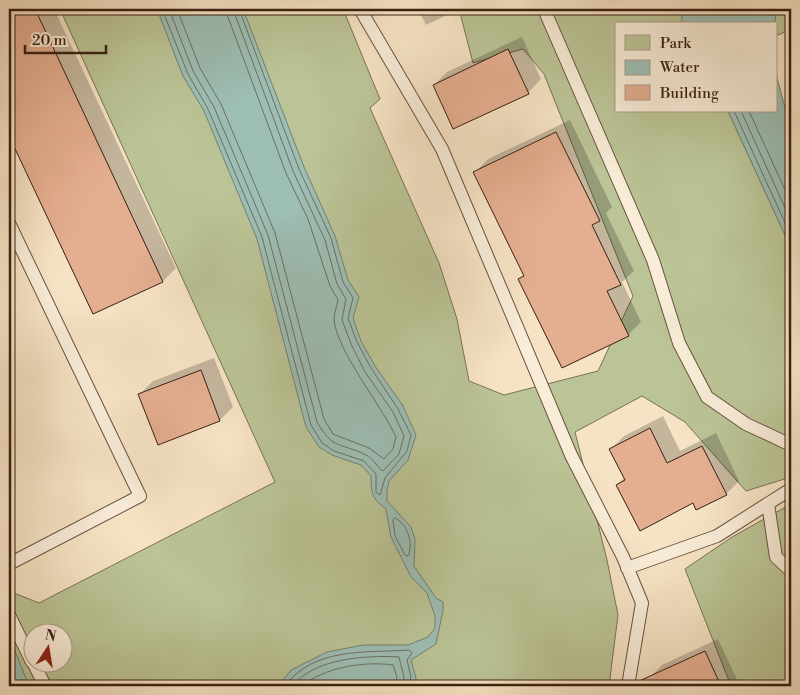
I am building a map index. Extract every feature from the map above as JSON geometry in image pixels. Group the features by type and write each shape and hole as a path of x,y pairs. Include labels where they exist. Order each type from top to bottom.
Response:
{"lane":[{"path":"360,9 442,149 572,455 642,603 628,686"},
{"path":"544,9 653,260 678,343 707,398 746,424 791,444"},
{"path":"9,223 140,496 9,564"},
{"path":"627,568 717,536 791,489"},
{"path":"768,504 776,557 791,571"},
{"path":"9,615 22,640"},
{"path":"38,672 45,686"}],"green space":[{"path":"60,9 343,9 380,99 370,108 439,263 457,319 469,381 504,395 598,371 633,296 544,74 523,49 473,63 459,9 791,9 791,29 778,35 778,22 615,22 615,112 728,112 791,248 791,477 746,491 685,422 642,396 575,432 607,560 618,615 609,686 9,686 9,591 39,603 275,482"},
{"path":"791,504 791,686 731,686 685,569 732,537"}],"water":[{"path":"157,9 243,9 304,167 335,236 348,280 359,297 353,318 361,341 375,366 403,406 416,435 408,460 389,481 387,491 387,501 411,527 415,539 414,566 436,598 443,602 436,644 411,660 416,678 414,686 279,686 291,670 327,652 363,645 408,645 428,637 435,628 435,616 427,593 411,577 391,537 386,509 373,495 371,476 361,465 332,455 319,447 306,427 257,239 204,111 183,76"},
{"path":"682,9 776,9 775,22 681,22"},
{"path":"778,81 791,130 791,248 728,112 778,112"},
{"path":"9,636 29,686 9,686"}],"building":[{"path":"9,9 35,9 163,282 93,314 9,136"},
{"path":"508,49 529,94 453,129 433,85"},
{"path":"556,132 600,221 592,225 621,285 607,291 629,336 562,368 518,279 524,276 473,172"},
{"path":"201,370 220,421 158,445 138,394"},
{"path":"650,428 667,463 702,446 727,495 696,510 693,503 640,531 616,485 625,480 609,449"},
{"path":"705,651 721,686 636,686 637,682"}]}
